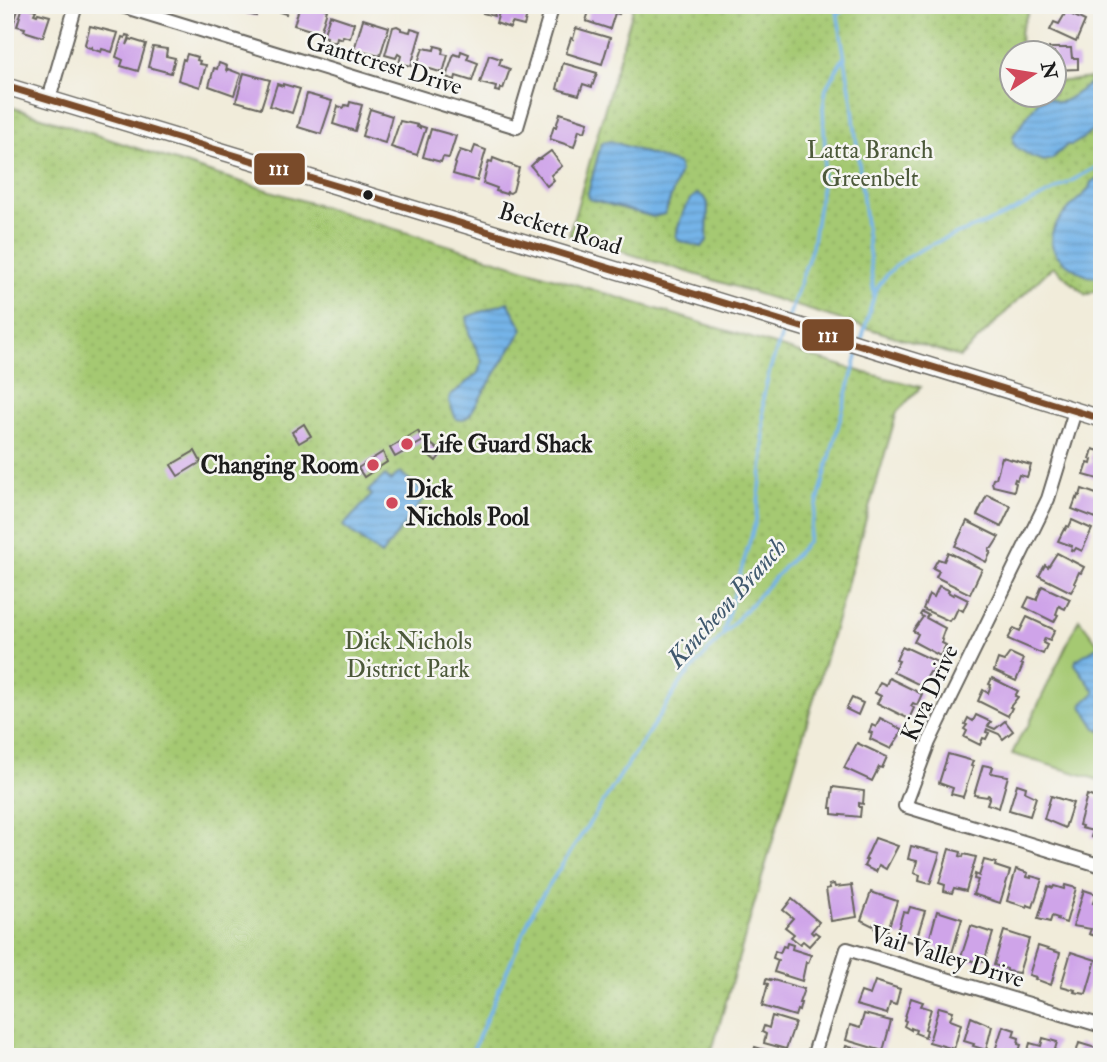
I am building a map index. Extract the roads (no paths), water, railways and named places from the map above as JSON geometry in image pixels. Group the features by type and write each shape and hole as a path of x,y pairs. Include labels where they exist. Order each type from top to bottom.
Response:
{"street":[{"path":"48,99 76,5"},
{"name":"Ganttcrest Drive","path":"119,5 517,127 553,5"},
{"name":"Beckett Road","path":"5,86 1102,419"},
{"name":"Kiva Drive","path":"1075,411 1048,499 929,742 905,806 1102,866"},
{"name":"Vail Valley Drive","path":"813,1057 847,949 1102,1026"}],"water":[{"path":"1098,80 1102,82 1102,121 1096,128 1072,145 1067,145 1052,159 1044,161 1016,147 1013,136 1033,108 1068,108 1068,99"},
{"path":"611,141 678,164 680,171 665,214 653,217 589,199 588,193 601,144"},
{"path":"1102,175 1102,277 1092,277 1083,274 1058,256 1051,240 1061,217 1087,191 1091,182"},
{"path":"697,194 704,197 708,204 707,241 702,247 679,241 676,236 686,207"},
{"path":"508,302 523,329 469,416 463,420 456,419 449,401 450,396 478,373 482,361 469,333 467,317"},
{"path":"400,472 427,495 381,555 343,526 372,495 368,491 385,475 390,481"},
{"path":"1097,647 1102,649 1100,731 1082,706 1095,692 1075,664 1076,660"}],"waterway":[{"name":"Kincheon Branch","path":"836,5 852,101 874,296 861,342"},
{"path":"838,15 850,5"},
{"path":"788,319 812,247 822,184 825,149 823,108 826,88 844,57"},
{"path":"874,295 884,278 913,254 1017,209 1102,164"},
{"path":"723,632 756,520 764,454 763,398 785,326"},
{"name":"Kincheon Branch","path":"470,1057 534,908 684,678 807,542 859,349"}],"place":[{"name":"Life Guard Shack","path":"407,444"},
{"name":"Changing Room","path":"373,465"},
{"name":"Dick Nichols Pool","path":"392,503"}],"park label":[{"name":"Latta Branch Greenbelt","path":"870,164"},
{"name":"Dick Nichols District Park","path":"408,655"}]}
